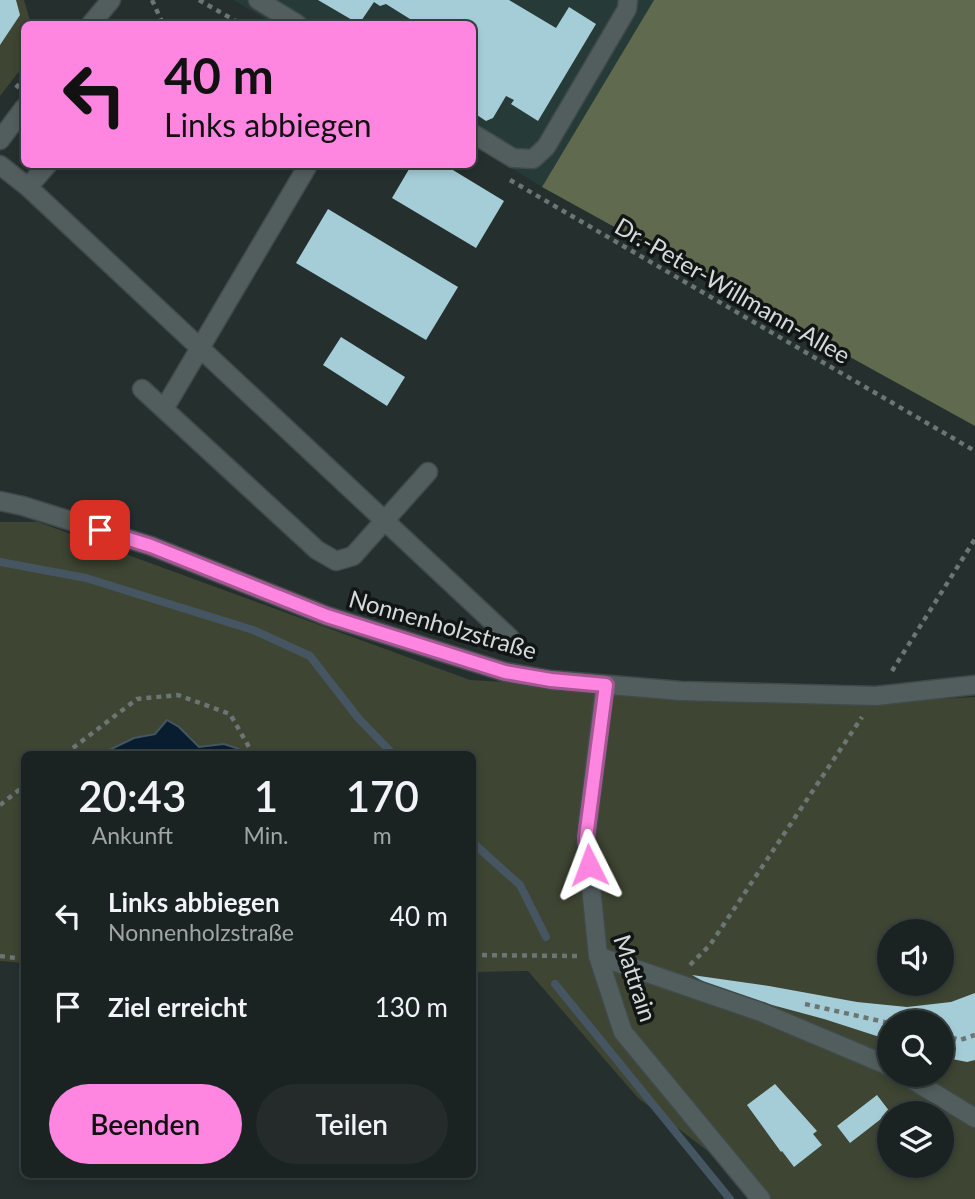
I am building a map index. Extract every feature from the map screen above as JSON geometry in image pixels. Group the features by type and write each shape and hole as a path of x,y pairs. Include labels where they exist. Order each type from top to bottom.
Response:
{"street":[{"path":"94,21 111,0"},
{"path":"258,0 292,21"},
{"path":"476,135 513,158 533,159 540,153 628,9 628,0"},
{"path":"0,140 21,112"},
{"path":"0,165 27,187 510,638"},
{"path":"27,187 44,168"},
{"path":"164,409 306,168"},
{"path":"142,389 317,550 336,561 352,556 428,472"},
{"name":"Nonnenholzstraße","path":"0,501 151,546 327,616 505,672 551,680 681,691 876,696 975,685"},
{"name":"Mattrain","path":"606,685 586,838 598,956 624,1032 761,1199"},
{"path":"598,956 761,1012 877,1061"},
{"path":"924,1087 975,1118"}],"path":[{"path":"152,0 162,21"},
{"path":"199,0 236,21"},
{"name":"Dr.-Peter-Willmann-Allee","path":"508,180 975,451"},
{"path":"672,981 710,945 820,776 876,696 975,538"},
{"path":"69,751 138,699 178,695 230,714 251,751"},
{"path":"0,806 21,788"},
{"path":"476,955 598,956"},
{"path":"0,956 21,959"},
{"path":"954,1038 960,1040 975,1035"}],"shaded area":[{"path":"233,0 654,0 542,187 476,147 476,21 269,21"}],"green space":[{"path":"0,0 24,0 30,21 21,21 21,69 0,96"},
{"path":"654,0 975,0 975,426 542,187"},
{"path":"0,522 38,522 470,680 869,703 975,697 975,1199 771,1199 638,1098 528,971 476,972 476,751 240,751 224,744 199,747 179,727 134,738 109,751 21,751 21,963 0,961"}],"water":[{"path":"167,720 179,727 199,747 224,744 240,751 109,751 134,738 155,734"}],"building":[{"path":"0,0 16,0 20,15 0,45"},
{"path":"318,0 509,0 556,28 569,7 596,24 538,121 511,104 514,100 506,96 493,118 486,121 476,114 476,21 413,21 386,4 380,6 374,2 361,21 354,21"},
{"path":"410,168 450,168 504,201 476,248 392,198"},
{"path":"328,209 458,287 426,340 296,263"},
{"path":"341,337 405,377 387,406 323,365"},
{"path":"692,975 857,1002 907,1007 951,1002 975,993 975,1060 967,1062 954,1059 954,1010 877,1010 877,1036 720,991"},
{"path":"775,1084 817,1131 813,1134 822,1145 794,1167 747,1105"},
{"path":"877,1095 882,1101 877,1101 877,1122 850,1143 837,1126"}],"waterway":[{"path":"0,562 86,578 253,630 310,656 359,719 390,751"},
{"path":"476,846 520,885 546,937"},
{"path":"555,984 730,1199"}],"route":[{"path":"100,530 151,546 327,616 505,672 606,685 586,838 589,865"}]}
